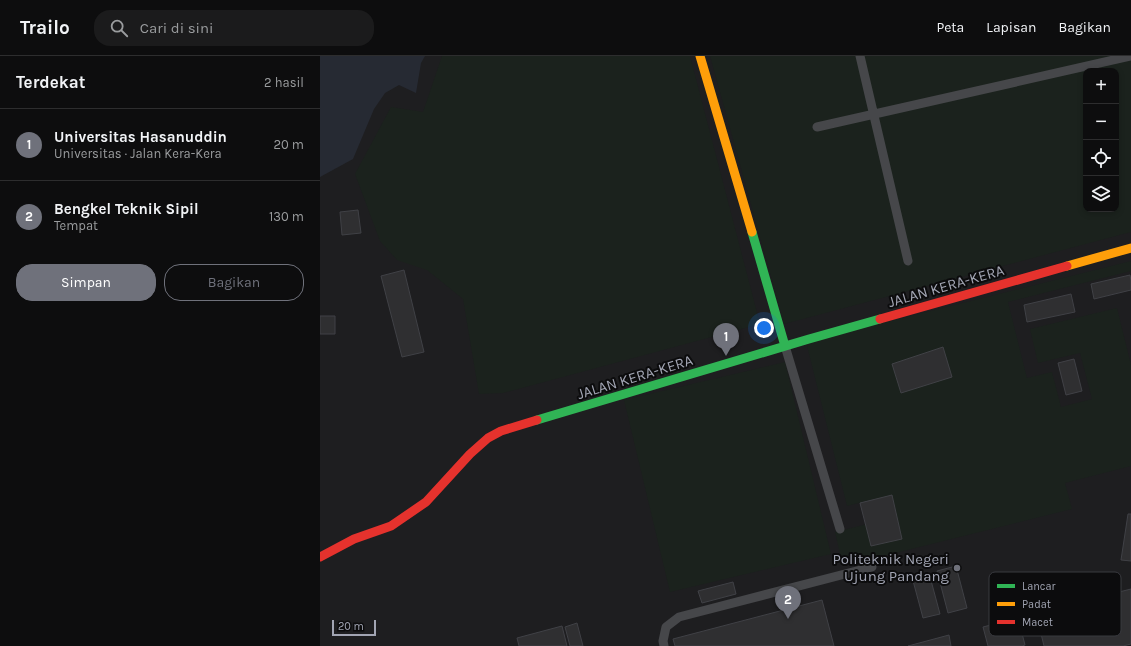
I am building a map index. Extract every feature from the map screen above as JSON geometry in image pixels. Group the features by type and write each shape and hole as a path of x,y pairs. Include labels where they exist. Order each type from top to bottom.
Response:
{"street":[{"path":"700,56 785,346"},
{"name":"JALAN KERA-KERA","path":"320,557 354,539 391,526 408,515 426,502 470,454 488,438 501,432 785,346 1131,248"}],"lane":[{"path":"860,56 908,261"},
{"path":"818,127 1131,56"},
{"path":"785,346 840,529"},
{"path":"664,646 663,641 666,627 679,617 872,567"}],"shaded area":[{"path":"320,56 1131,56 1131,646 320,646"},
{"path":"320,56 425,56 421,63 416,93 399,85 385,93 374,109 353,159 320,177"},
{"path":"442,56 690,56 760,324 503,393 479,394 463,299 427,270 397,260 380,241 355,174 391,107 423,112"},
{"path":"710,56 1131,56 1131,232 784,324"},
{"path":"1131,261 1131,271 1008,302 1027,378 1052,372 1061,407 1092,399 1080,353 1038,363 1030,329 1117,308 1131,365 1131,466 1065,483 1072,509 843,566 835,532 884,520 878,498 847,506 806,342"},
{"path":"785,362 831,554 670,592 624,400"}],"building":[{"path":"358,210 361,233 342,235 340,212"},
{"path":"404,270 424,352 402,357 381,276"},
{"path":"1130,275 1131,290 1094,299 1091,284"},
{"path":"1071,294 1075,312 1027,322 1024,305"},
{"path":"320,316 335,316 335,334 320,334"},
{"path":"943,347 952,377 901,393 892,364"},
{"path":"1074,359 1082,391 1066,395 1058,363"},
{"path":"892,495 902,539 871,546 860,503"},
{"path":"1128,514 1131,514 1131,561 1121,560"},
{"path":"956,566 967,608 948,613 937,571"},
{"path":"929,573 940,614 923,618 912,577"},
{"path":"733,582 736,594 702,603 698,591"},
{"path":"1131,589 1131,644 1123,646 1044,646 1042,636 1121,636 1121,592"},
{"path":"822,600 834,646 675,646 673,639"},
{"path":"577,623 583,646 570,646 565,627"},
{"path":"989,625 989,636 1023,636 1025,645 988,646 983,627"},
{"path":"562,626 567,646 519,646 517,638"},
{"path":"949,635 951,646 908,646"}],"traffic: fast":[{"path":"752,232 785,346"},
{"path":"537,420 880,319"}],"traffic: slow":[{"path":"700,56 752,232"},
{"path":"1067,266 1131,248"}],"traffic: jam":[{"path":"880,319 1067,266"},
{"path":"320,557 354,539 391,526 426,502 470,454 488,438 501,431 537,420"}],"place":[{"name":"Universitas Hasanuddin","path":"726,356"},
{"name":"Politeknik Negeri Ujung Pandang","path":"957,568"},
{"name":"Bengkel Teknik Sipil","path":"788,619"}]}
